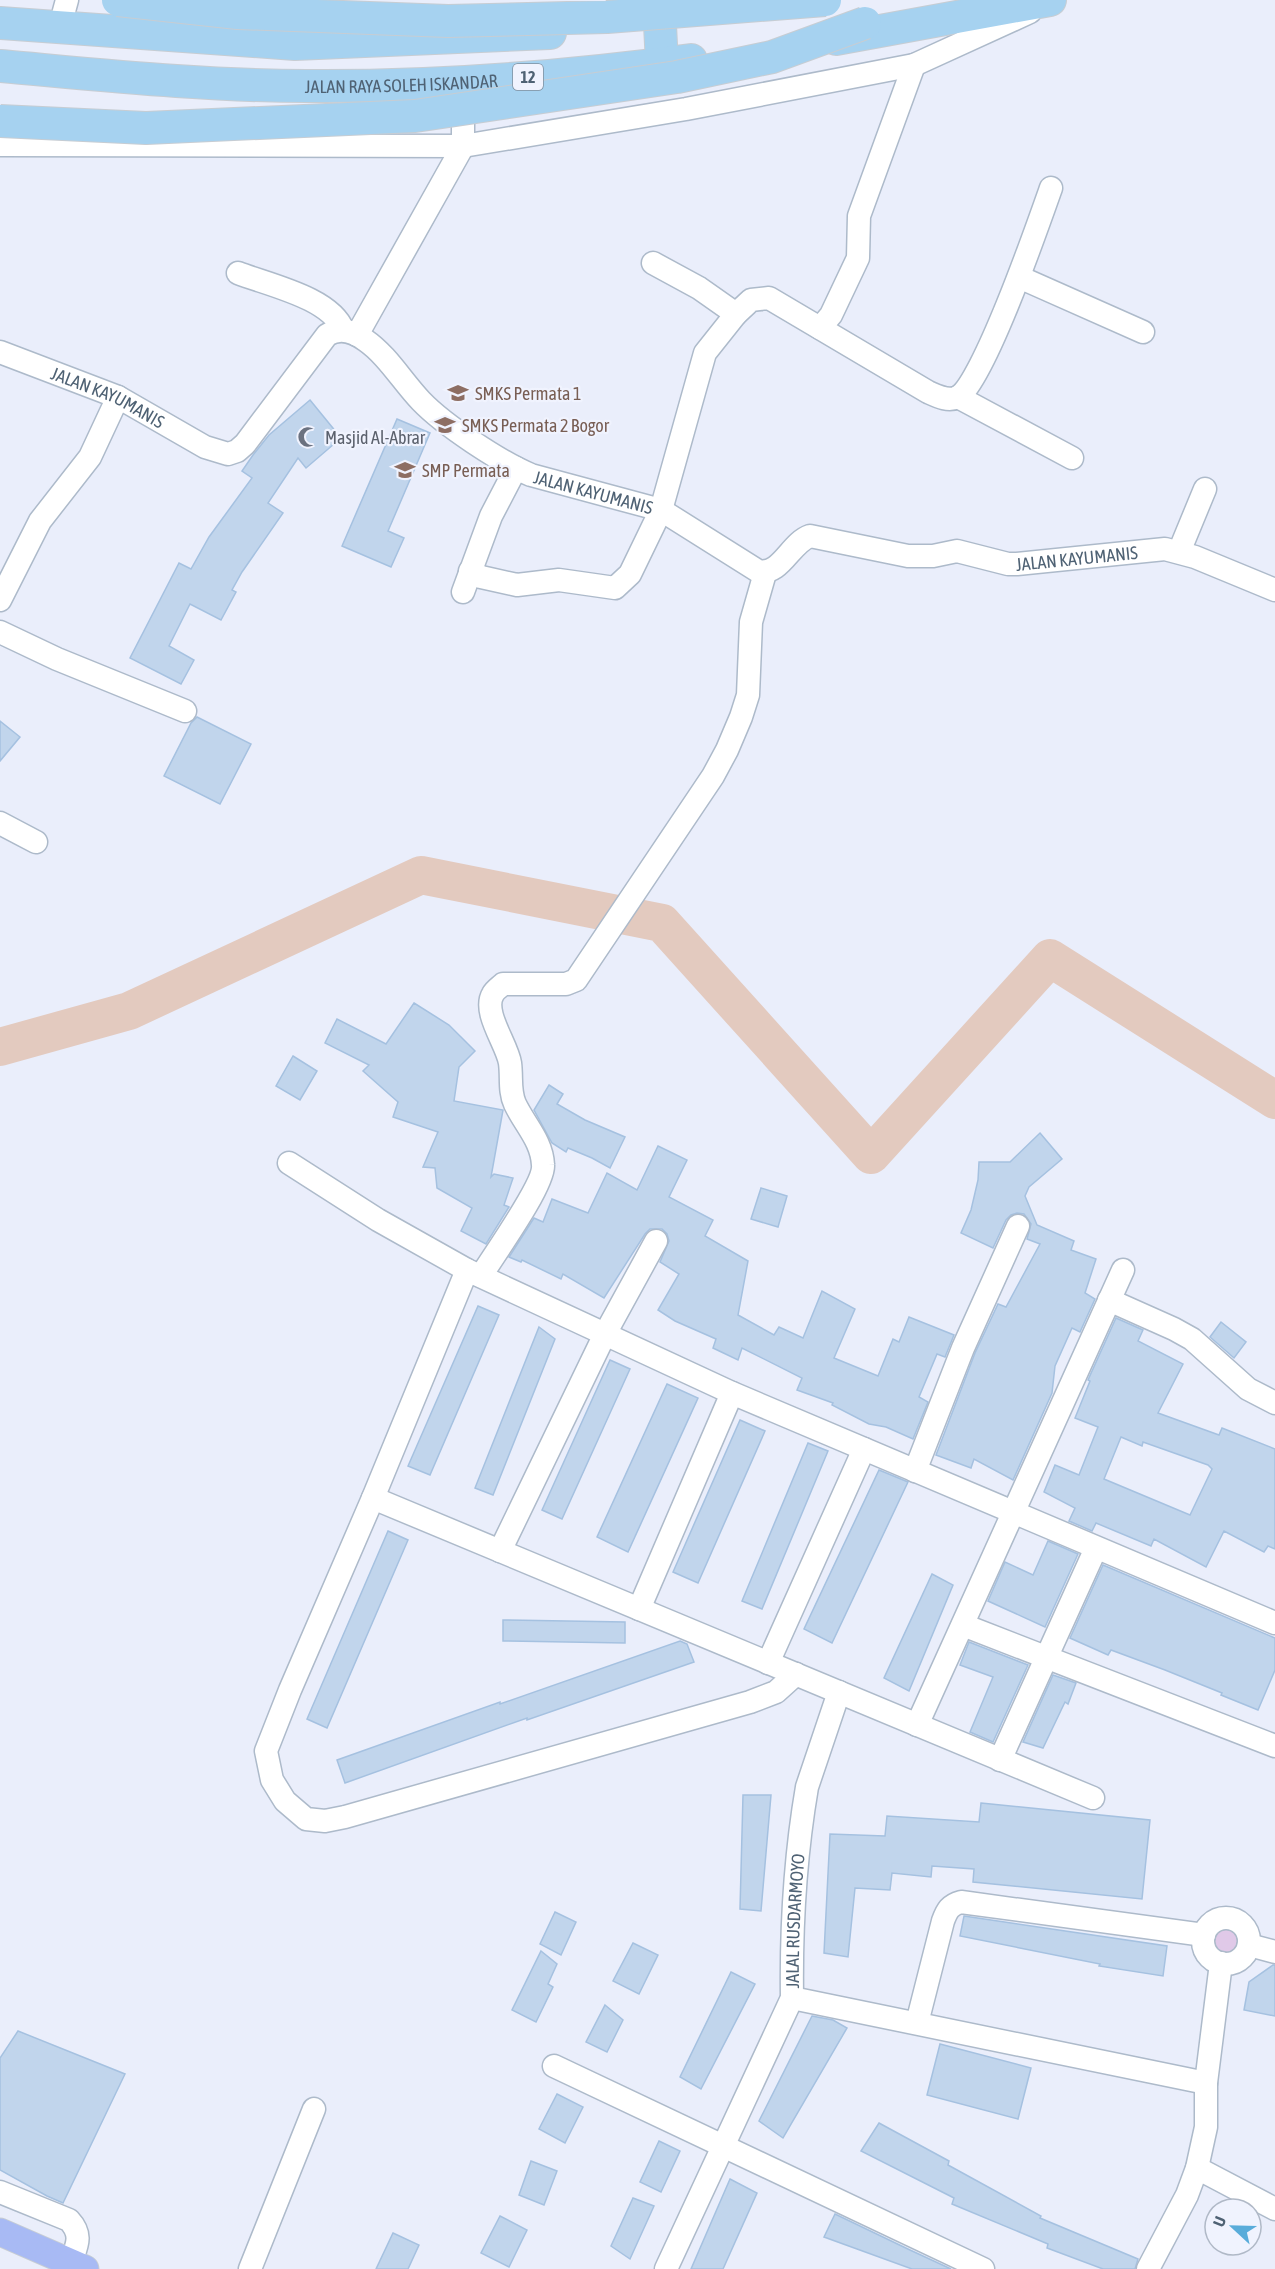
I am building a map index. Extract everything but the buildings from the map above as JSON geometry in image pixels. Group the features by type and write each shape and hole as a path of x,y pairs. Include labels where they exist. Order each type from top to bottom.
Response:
{"highway":[{"path":"118,0 238,13 448,21 607,17 825,0"},
{"path":"0,22 64,13 295,44 464,38 643,18 781,11 836,0"},
{"path":"0,121 146,128 415,116 677,77 772,57 865,23 981,0"},
{"name":"JALAN RAYA SOLEH ISKANDAR","path":"0,66 148,79 306,86 463,83 662,64 811,43 1050,0"},
{"path":"643,18 662,64"}],"main road":[{"path":"0,2232 78,2266"}],"street":[{"path":"295,44 302,0"},
{"path":"464,38 465,0"},
{"path":"0,144 463,146 686,109 914,65 1057,0"},
{"path":"820,328 831,315 858,258 859,216 914,65"},
{"path":"238,273 320,304 337,317 350,333 463,146 463,83"},
{"path":"516,468 491,516 467,581 481,577 517,585 559,580 615,588 630,574 661,510 705,353 736,314 751,300 769,298 928,392 950,399 958,397 967,389 976,374 1019,277 1051,188"},
{"path":"653,263 699,288 736,314"},
{"path":"1019,277 1143,332"},
{"name":"JALAN KAYUMANIS","path":"0,352 118,397 205,447 228,454 237,451 245,444 327,335 335,330 350,333 372,346 429,408 516,468 531,475 661,510 748,567 765,573 777,566 797,543 810,536 908,556 921,557 948,551 965,552 1008,564 1149,550 1179,552 1275,590"},
{"path":"0,600 40,521 90,457 118,397"},
{"path":"958,397 1072,458"},
{"path":"1179,552 1205,489"},
{"path":"765,573 751,622 748,694 741,717 712,776 576,980 503,984 493,994 491,1003 495,1026 510,1063 510,1085 514,1102 538,1141 543,1165 539,1182 474,1273 373,1498 290,1690 267,1751 272,1780 285,1801 306,1819 325,1821 345,1817 750,1702 776,1692 796,1674"},
{"path":"0,632 57,659 186,711"},
{"path":"0,823 36,842"},
{"path":"289,1163 378,1220 474,1273 732,1393 1013,1514 1275,1623"},
{"path":"915,1472 963,1348 1018,1226"},
{"path":"500,1551 605,1334 656,1241"},
{"path":"917,1725 1123,1270"},
{"path":"1109,1300 1192,1339 1248,1389 1275,1403"},
{"path":"639,1609 732,1393"},
{"path":"768,1663 864,1449"},
{"path":"373,1498 1093,1798"},
{"path":"1000,1760 1096,1548"},
{"path":"963,1625 1275,1746"},
{"name":"JALAL RUSDARMOYO","path":"666,2269 792,1998 792,1952 798,1848 807,1787 839,1692"},
{"path":"917,2023 943,1921 947,1910 956,1903 1204,1935"},
{"path":"1234,1919 1246,1928 1249,1945 1246,1954 1239,1960 1231,1964 1221,1964 1209,1956 1205,1950 1204,1935 1210,1924 1216,1920 1234,1919"},
{"path":"1249,1945 1275,1952"},
{"path":"1148,2269 1187,2195 1197,2168 1206,2127 1206,2083 1221,1964"},
{"path":"792,1998 1206,2083"},
{"path":"554,2066 983,2269"},
{"path":"250,2269 314,2109"},
{"path":"1197,2168 1275,2209"},
{"path":"0,2192 69,2220 76,2227 78,2266"}],"shaded area":[{"path":"1227,1922 1239,1927 1244,1939 1239,1951 1227,1956 1215,1951 1210,1939 1215,1927"}],"waterway":[{"path":"0,1047 129,1011 421,875 662,923 871,1155 1050,958 1275,1100"}],"place":[{"name":"SMKS Permata 1","path":"458,393"},
{"name":"SMKS Permata 2 Bogor","path":"445,425"},
{"name":"Masjid Al-Abrar","path":"308,437"},
{"name":"SMP Permata","path":"405,470"}]}
